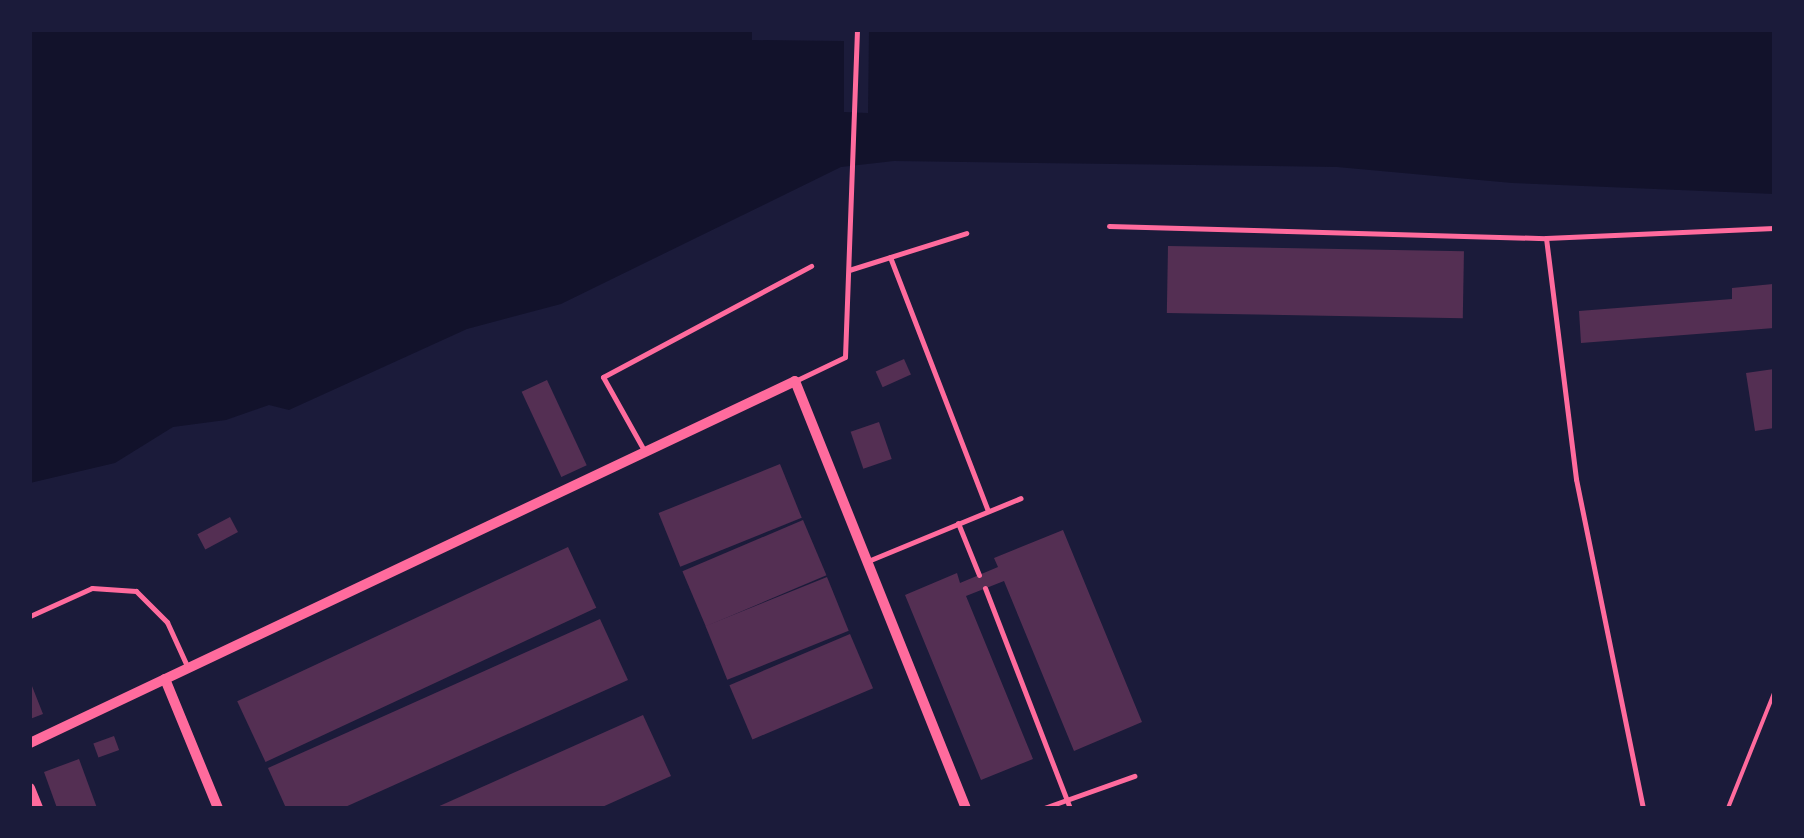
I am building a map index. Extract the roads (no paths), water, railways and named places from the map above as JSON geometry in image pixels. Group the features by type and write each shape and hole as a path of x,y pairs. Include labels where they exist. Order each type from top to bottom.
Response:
{"street":[{"path":"30,742 796,380 966,808"},
{"path":"164,679 218,808"},
{"path":"30,788 38,808"}],"lane":[{"path":"796,380 844,357 857,30"},
{"path":"1109,226 1546,238 1774,228"},
{"path":"849,270 966,233"},
{"path":"1546,238 1576,479 1644,808"},
{"path":"890,257 988,511"},
{"path":"644,452 603,377 811,266"},
{"path":"868,560 1021,498"},
{"path":"958,523 980,575"},
{"path":"30,616 92,588 136,592 160,613 188,668"},
{"path":"985,588 1070,808"},
{"path":"1044,808 1134,776"}]}
